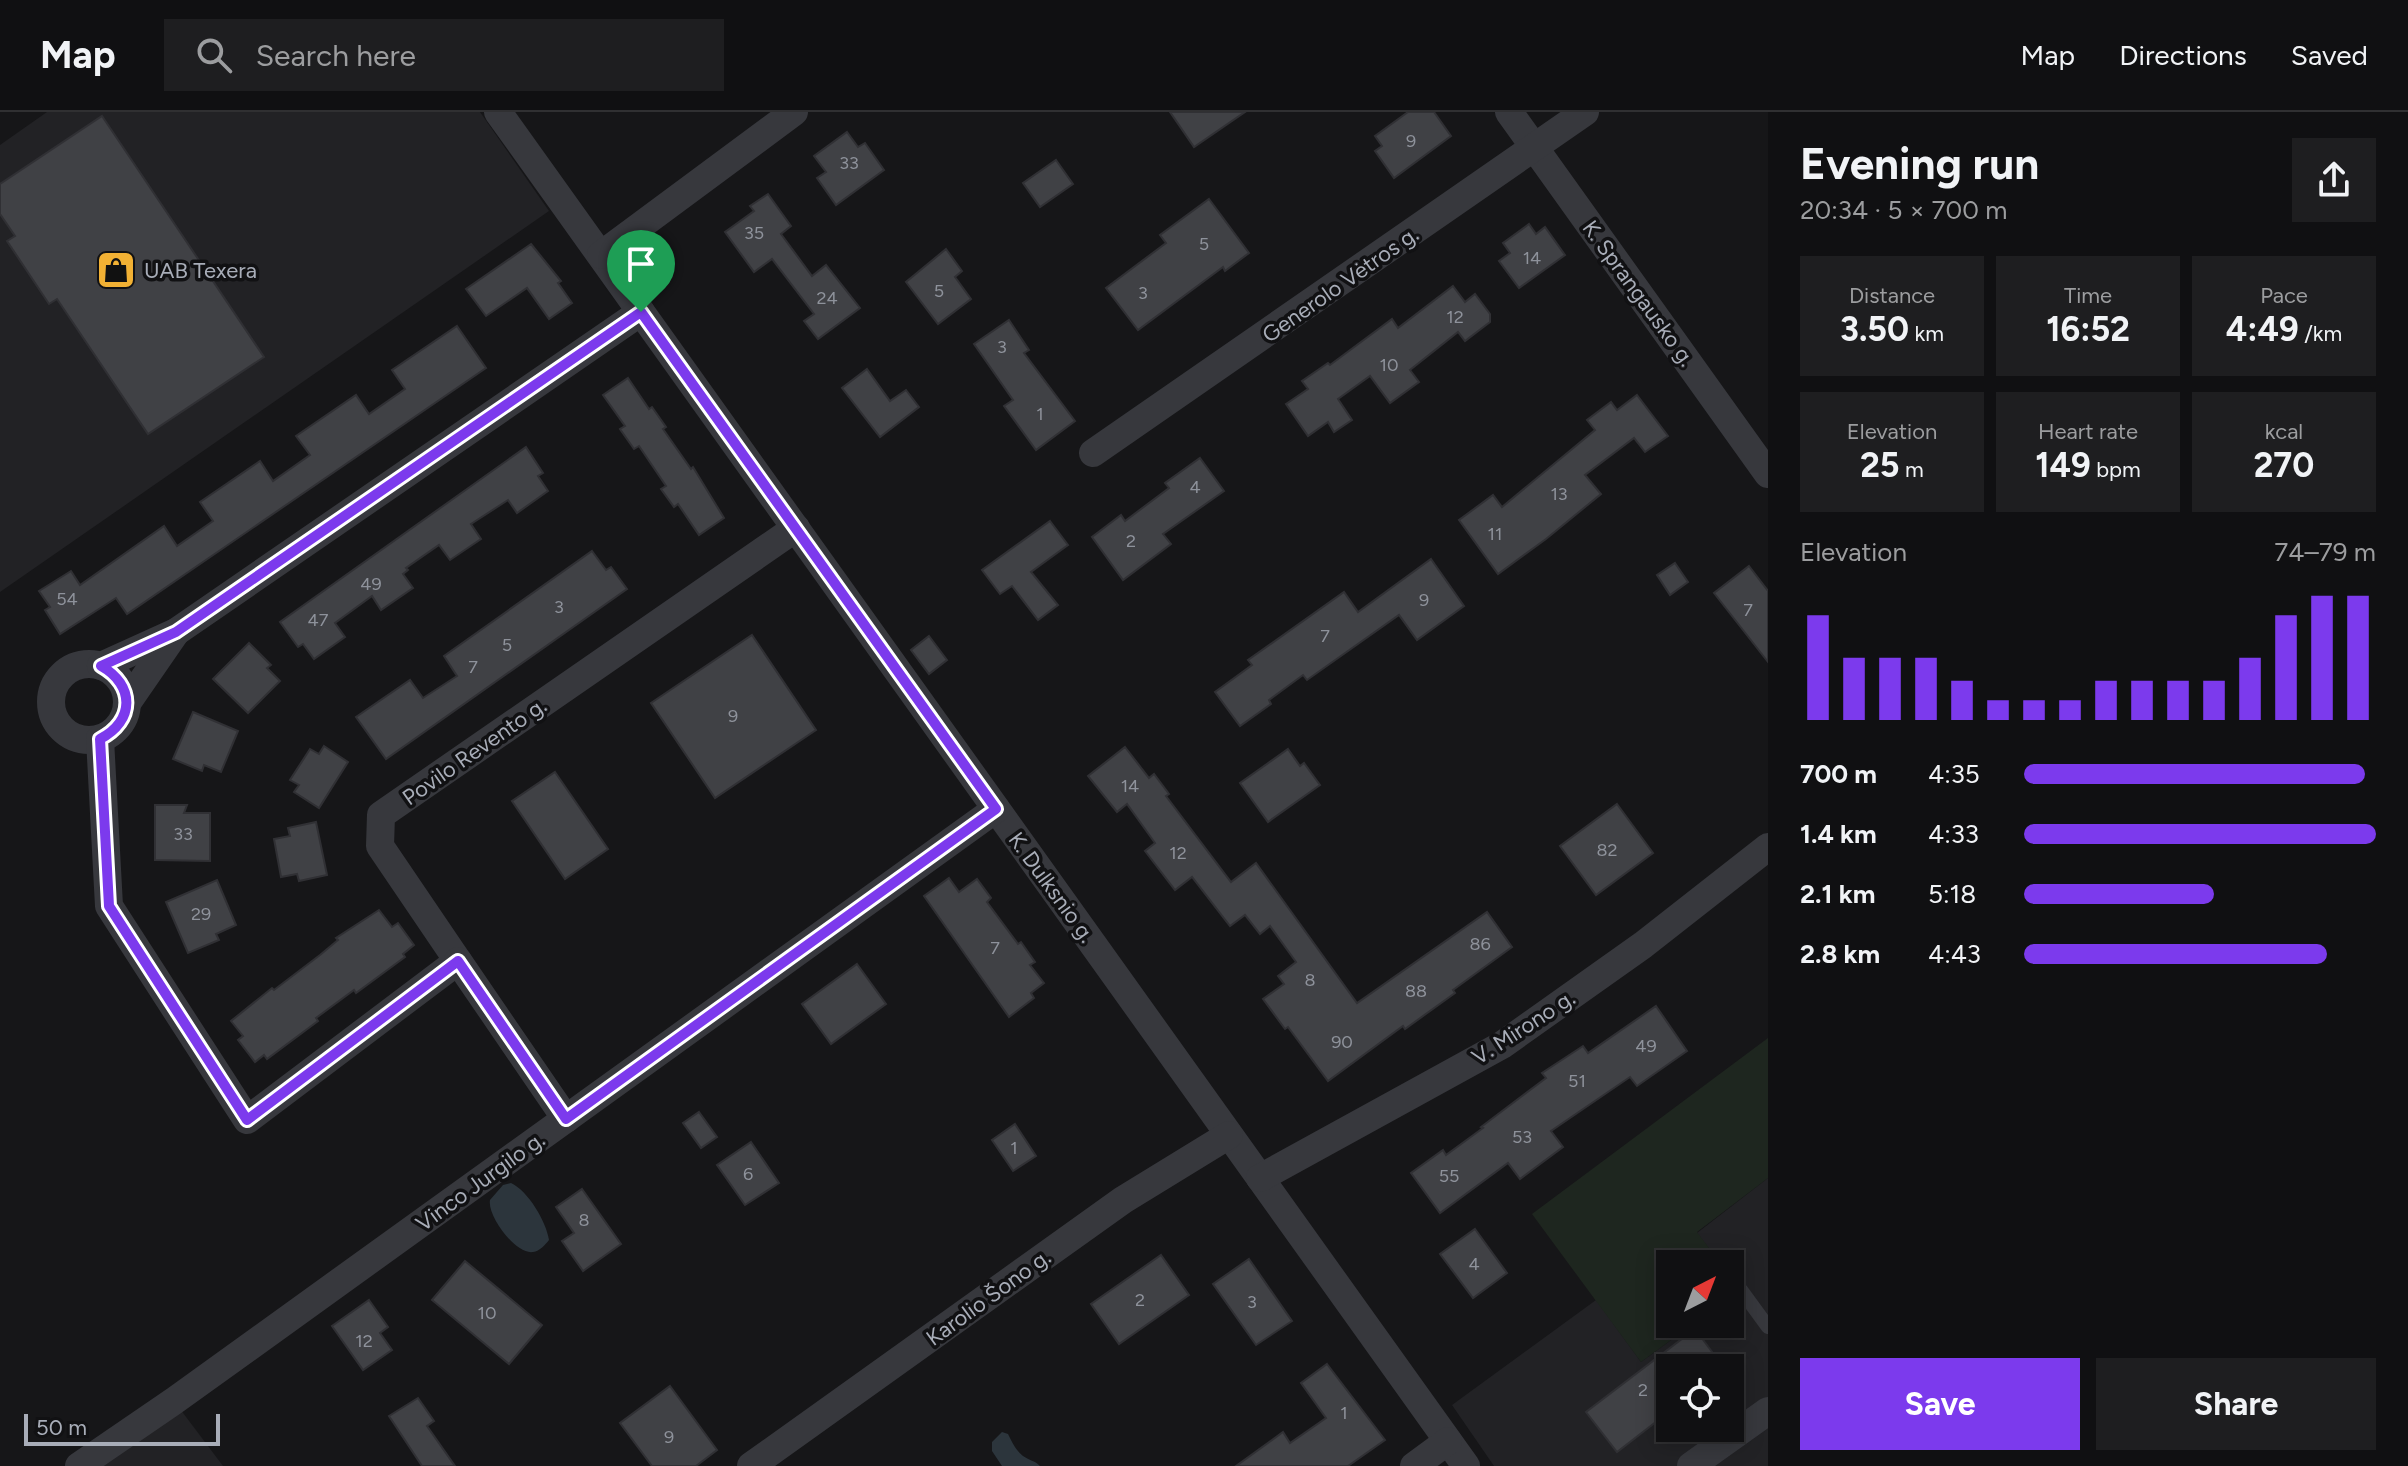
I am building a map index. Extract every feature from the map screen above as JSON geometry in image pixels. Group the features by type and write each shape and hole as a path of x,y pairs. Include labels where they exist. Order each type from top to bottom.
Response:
{"street":[{"name":"K. Dulksnio g.","path":"498,112 1466,1466"},
{"path":"601,255 794,112"},
{"name":"K. Sprangausko g.","path":"1509,112 1764,459"},
{"name":"Generolo Vėtros g.","path":"1093,453 1585,112"},
{"path":"101,666 176,632 641,312"},
{"name":"Povilo Revento g.","path":"458,961 380,846 381,815 796,528"},
{"path":"127,703 120,680 101,666 89,664 67,671 52,690 50,701 52,713 66,733 76,738 100,739 119,725 127,703 176,632"},
{"path":"100,739 109,906 247,1120 458,961 566,1119"},
{"name":"Vinco Jurgilo g.","path":"79,1466 996,809"},
{"name":"V. Mirono g.","path":"1260,1178 1502,1045 1643,945 1768,847"},
{"name":"Karolio Šono g.","path":"751,1466 1123,1200 1229,1135"},
{"path":"1691,1466 1768,1411"},
{"path":"1414,1466 1448,1441"}],"lane":[{"path":"1744,1294 1768,1327"}],"shaded area":[{"path":"47,112 480,112 549,211 0,592 0,145"},
{"path":"1768,1038 1768,1178 1697,1232 1710,1250 1656,1250 1656,1338 1674,1338 1641,1362 1532,1214"},
{"path":"1768,1178 1768,1466 1494,1466 1452,1405 1596,1300 1641,1362 1674,1338 1744,1338 1744,1250 1710,1250 1697,1233"},
{"path":"511,1183 530,1200 547,1232 549,1240 536,1251 526,1251 511,1241 490,1207 490,1200 503,1185"},
{"path":"174,1401 223,1466 79,1466"},
{"path":"1002,1432 1008,1434 1025,1458 1040,1466 1002,1466 992,1451 992,1442"}],"building":[{"path":"1170,112 1245,112 1194,147"},
{"path":"1408,112 1434,112 1451,136 1394,178 1375,151 1382,146 1375,136"},
{"name":"UAB Texera","path":"102,116 264,357 148,434 57,299 49,304 7,241 15,236 0,214 0,184"},
{"path":"847,132 858,147 865,143 884,170 836,205 817,178 826,172 814,156"},
{"path":"1056,160 1073,184 1040,207 1023,183"},
{"path":"768,194 791,226 781,234 812,276 826,265 860,308 818,339 804,321 814,314 772,259 754,272 725,232 754,211 750,206"},
{"path":"1209,199 1249,253 1225,271 1223,267 1138,330 1106,288 1166,243 1160,235"},
{"path":"1529,224 1536,234 1545,227 1565,255 1519,288 1499,261 1510,253 1503,243"},
{"path":"531,244 561,281 558,283 572,303 549,319 527,288 486,316 466,289"},
{"path":"946,249 962,271 955,277 971,299 938,324 906,282"},
{"path":"1453,286 1465,302 1475,294 1490,314 1490,322 1465,341 1458,332 1410,370 1419,382 1390,403 1370,376 1338,399 1352,420 1334,432 1328,422 1308,436 1286,404 1308,389 1302,381 1328,363 1330,365 1392,319 1398,328"},
{"path":"1009,320 1029,350 1024,353 1075,421 1036,450 1004,406 1013,400 974,344"},
{"path":"457,326 486,368 127,614 116,598 60,634 45,610 50,607 39,591 71,571 80,585 164,526 177,546 213,521 200,502 260,461 273,481 310,455 296,436 356,395 369,414 405,389 392,370"},
{"path":"867,369 890,401 906,390 919,407 880,437 842,388"},
{"path":"628,378 649,409 652,407 666,427 663,429 691,469 693,467 724,518 699,535 678,504 674,507 661,489 666,486 639,446 634,449 620,429 625,426 603,395"},
{"path":"1637,395 1668,436 1645,452 1634,438 1585,475 1601,494 1498,574 1459,520 1493,495 1502,507 1595,430 1587,420 1611,402 1617,410"},
{"path":"526,447 543,473 538,476 548,491 517,513 508,500 471,524 481,539 450,560 439,545 406,568 408,570 403,574 413,588 381,610 372,596 335,623 345,637 314,659 303,644 298,647 280,622"},
{"path":"1200,458 1224,491 1163,534 1171,544 1123,580 1092,537 1121,515 1125,521 1169,488 1165,483"},
{"path":"1050,521 1068,545 1031,572 1058,605 1038,620 1012,586 1000,594 982,570"},
{"path":"592,551 606,570 611,567 627,589 386,759 356,717 410,680 423,698 457,676 444,656"},
{"path":"1431,559 1464,606 1417,640 1399,615 1307,680 1303,675 1269,700 1271,704 1240,726 1215,692 1252,665 1248,660 1344,592 1358,612"},
{"path":"1675,563 1688,582 1670,595 1657,575"},
{"path":"1749,566 1768,591 1768,662 1714,593"},
{"path":"752,635 816,730 715,798 651,703"},
{"path":"929,636 947,660 929,674 911,650"},
{"path":"249,643 271,665 267,668 280,681 248,713 213,679"},
{"path":"193,712 238,731 221,772 204,765 202,771 173,759"},
{"path":"324,746 348,762 319,808 294,792 299,785 290,780 310,749 319,754"},
{"path":"1125,747 1149,778 1154,774 1169,794 1166,796 1231,882 1256,863 1357,1003 1487,912 1512,947 1453,990 1455,993 1405,1029 1403,1026 1328,1081 1263,999 1284,984 1278,976 1296,962 1270,926 1260,934 1245,915 1230,926 1192,877 1175,890 1145,851 1155,843 1127,804 1117,812 1088,776"},
{"path":"1288,749 1300,766 1304,763 1320,785 1268,822 1240,783"},
{"path":"555,772 608,849 565,879 512,801"},
{"path":"1617,804 1653,853 1596,895 1560,846"},
{"path":"155,805 187,805 184,813 210,813 210,861 155,860"},
{"path":"316,822 327,875 299,881 297,874 281,877 274,839 290,836 288,828"},
{"path":"949,878 959,892 977,879 991,898 987,902 1035,962 1030,965 1044,983 1031,993 1034,998 1009,1017 924,896"},
{"path":"217,880 236,925 216,934 219,940 188,953 166,902"},
{"path":"379,910 392,927 398,923 414,945 403,954 405,957 316,1018 318,1021 267,1059 264,1055 255,1062 238,1040 243,1036 231,1021 320,955 338,940 336,938"},
{"path":"857,964 886,1004 831,1044 802,1004"},
{"path":"1656,1006 1687,1051 1637,1086 1630,1077 1551,1131 1563,1147 1520,1179 1508,1163 1440,1213 1411,1173 1443,1150 1446,1155 1483,1128 1546,1078 1542,1073 1583,1046 1588,1053"},
{"path":"699,1112 717,1137 701,1148 683,1123"},
{"path":"1015,1124 1036,1156 1013,1171 992,1140"},
{"path":"751,1142 779,1183 745,1205 717,1165"},
{"path":"582,1189 621,1244 583,1271 562,1241 574,1233 556,1207"},
{"path":"1475,1229 1507,1273 1473,1298 1440,1254"},
{"path":"1161,1255 1189,1295 1119,1344 1091,1304"},
{"path":"1249,1259 1292,1321 1256,1345 1213,1284"},
{"path":"465,1261 542,1325 509,1364 432,1300"},
{"path":"369,1300 388,1327 380,1333 392,1350 363,1370 332,1326"},
{"path":"1683,1338 1702,1338 1714,1354 1662,1354"},
{"path":"1656,1359 1656,1422 1617,1452 1586,1412"},
{"path":"1327,1364 1385,1440 1348,1466 1236,1466 1283,1432 1290,1443 1326,1418 1301,1383"},
{"path":"670,1386 717,1450 696,1466 652,1466 620,1423"},
{"path":"418,1398 434,1421 427,1426 455,1466 422,1466 389,1416"}],"place":[{"name":"UAB Texera","path":"116,270"}],"route":[{"path":"641,312 996,809 566,1119 458,961 247,1120 109,906 100,739 111,734 119,725 127,703 120,680 101,666 176,632 641,312"}]}
